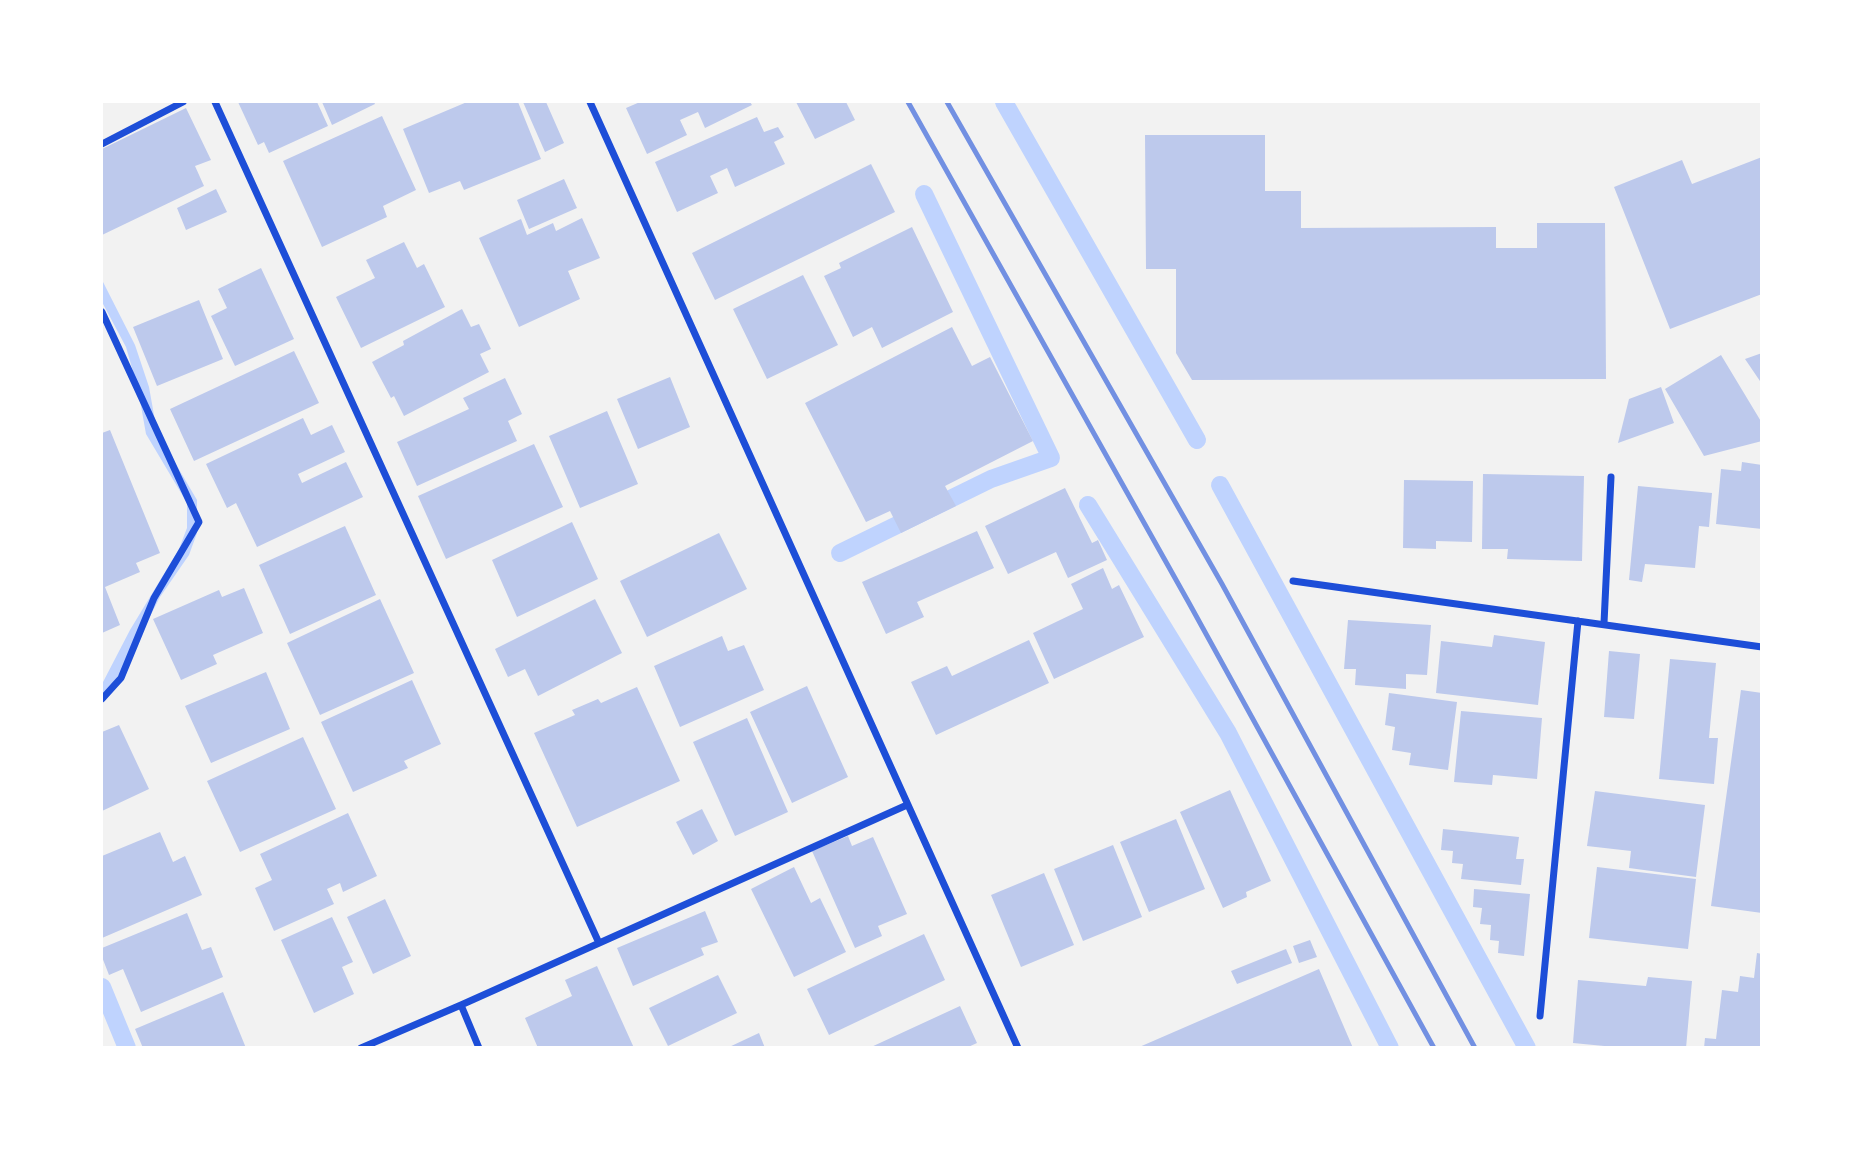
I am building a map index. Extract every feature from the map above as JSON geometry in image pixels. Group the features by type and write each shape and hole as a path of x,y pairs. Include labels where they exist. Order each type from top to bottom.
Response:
{"street":[{"path":"102,144 183,102"},
{"path":"215,102 599,943"},
{"path":"590,102 1018,1048"},
{"path":"102,312 199,522 154,598 121,678 102,699"},
{"path":"1604,623 1611,477"},
{"path":"1293,581 1762,647"},
{"path":"1540,1016 1578,621"},
{"path":"361,1048 907,805"},
{"path":"461,1005 479,1048"}],"water":[{"path":"102,280 135,345 149,387 157,432 197,500 197,533 189,555 160,597 102,702 102,684 130,630 179,549 187,528 187,503 146,434 138,389 126,347 102,302"}],"building":[{"path":"238,102 317,102 328,126 269,153 264,142 258,145"},
{"path":"322,102 374,102 375,104 332,125"},
{"path":"467,102 518,102 541,159 464,190 460,181 429,193 403,129"},
{"path":"523,102 546,102 564,143 545,152"},
{"path":"640,102 750,102 752,105 705,128 698,112 680,120 687,135 647,154 626,108"},
{"path":"796,102 846,102 855,120 815,139"},
{"path":"186,108 211,160 195,166 204,186 102,235 102,149"},
{"path":"382,116 416,190 383,206 387,217 322,247 283,161"},
{"path":"757,117 764,132 778,127 784,137 774,142 785,164 735,187 727,168 710,176 718,193 677,212 655,162"},
{"path":"1145,135 1265,135 1265,191 1301,191 1301,228 1496,227 1496,248 1537,248 1537,223 1605,223 1606,379 1192,380 1176,353 1176,269 1146,269"},
{"path":"1762,157 1762,294 1670,329 1614,187 1682,160 1692,184"},
{"path":"871,164 895,212 715,300 692,253"},
{"path":"564,179 577,208 529,229 517,200"},
{"path":"216,189 227,212 186,230 177,208"},
{"path":"582,218 600,258 568,271 580,299 519,327 479,238 521,219 527,235 553,223 556,231"},
{"path":"912,227 953,312 882,348 872,327 853,337 824,276 841,268 839,263"},
{"path":"404,242 417,268 424,264 445,307 361,348 336,297 375,278 366,260"},
{"path":"261,268 294,339 235,366 211,316 227,308 218,289"},
{"path":"803,275 838,345 767,379 733,309"},
{"path":"199,300 223,359 157,386 133,327"},
{"path":"462,309 471,327 479,324 491,349 480,354 489,372 404,416 372,362 404,345 403,341"},
{"path":"952,327 972,366 990,357 1033,441 945,486 956,506 901,533 890,511 866,522 805,403"},
{"path":"294,351 319,403 194,461 170,409"},
{"path":"1762,353 1762,384 1745,359"},
{"path":"1721,355 1762,423 1762,441 1704,456 1665,389"},
{"path":"670,377 690,427 638,449 617,399"},
{"path":"505,378 522,414 508,421 517,441 417,486 397,442 469,409 463,398"},
{"path":"1661,387 1674,423 1618,443 1629,399"},
{"path":"607,411 638,484 580,508 549,436"},
{"path":"303,418 311,435 332,425 345,452 298,474 302,483 346,462 363,497 257,547 236,503 227,508 206,464"},
{"path":"110,430 160,553 136,563 140,572 105,587 120,625 102,633 102,433"},
{"path":"534,444 563,507 446,559 418,496"},
{"path":"1742,462 1762,465 1762,529 1716,524 1721,469 1741,471"},
{"path":"1483,474 1584,476 1582,561 1507,559 1508,549 1482,549"},
{"path":"1404,480 1473,481 1472,542 1436,541 1436,549 1403,548"},
{"path":"1638,486 1712,493 1709,527 1699,526 1695,568 1645,564 1642,582 1629,580"},
{"path":"1065,488 1092,543 1098,540 1107,560 1068,578 1056,552 1008,574 985,526"},
{"path":"572,522 598,579 517,617 492,560"},
{"path":"345,526 376,595 290,634 259,565"},
{"path":"977,531 994,568 917,602 924,617 886,634 862,582"},
{"path":"719,533 747,589 647,637 620,581"},
{"path":"1103,568 1112,589 1119,585 1144,637 1054,679 1033,633 1083,609 1071,584"},
{"path":"244,588 263,633 213,655 217,664 181,680 153,619 219,590 222,597"},
{"path":"380,599 414,673 320,715 287,643"},
{"path":"595,599 622,653 538,696 525,669 508,677 495,649"},
{"path":"1348,620 1431,625 1427,675 1406,674 1406,689 1355,685 1356,669 1344,669"},
{"path":"1494,635 1545,642 1538,705 1436,693 1441,641 1492,647"},
{"path":"722,636 728,651 744,645 764,690 680,727 654,666"},
{"path":"1029,640 1049,683 936,735 911,682 947,666 952,676"},
{"path":"1609,651 1640,654 1634,719 1604,717"},
{"path":"1670,659 1716,663 1709,738 1718,738 1714,784 1659,779"},
{"path":"266,672 290,729 211,763 185,706"},
{"path":"412,680 441,744 404,761 408,768 353,792 321,722"},
{"path":"807,686 848,777 792,803 750,712"},
{"path":"637,687 680,781 577,827 534,733 575,715 572,710 598,699 601,703"},
{"path":"1741,690 1762,693 1762,913 1711,906"},
{"path":"1389,693 1457,702 1448,770 1409,765 1411,753 1392,750 1395,727 1385,725"},
{"path":"1461,711 1542,718 1537,779 1493,775 1492,785 1454,782"},
{"path":"747,718 788,812 735,836 693,742"},
{"path":"119,725 149,789 102,811 102,732"},
{"path":"303,737 336,809 240,852 207,781"},
{"path":"1230,790 1271,881 1246,892 1247,897 1223,908 1180,812"},
{"path":"1595,791 1705,805 1696,877 1629,868 1631,851 1587,846"},
{"path":"702,809 718,841 693,855 676,822"},
{"path":"348,813 377,876 343,892 340,883 327,889 334,904 274,931 255,888 272,880 260,854"},
{"path":"1176,819 1205,889 1149,912 1120,842"},
{"path":"1443,829 1519,837 1516,859 1524,859 1521,885 1461,879 1463,864 1452,863 1453,851 1441,850"},
{"path":"160,832 173,862 185,856 202,895 102,938 102,856"},
{"path":"848,836 852,846 873,837 907,914 878,926 882,936 855,948 812,851"},
{"path":"1113,845 1142,917 1083,941 1054,869"},
{"path":"794,867 811,903 820,898 846,952 794,977 751,889"},
{"path":"1597,867 1696,879 1688,949 1589,938"},
{"path":"1044,873 1074,945 1021,967 991,895"},
{"path":"1474,889 1530,894 1524,956 1498,953 1499,941 1490,940 1491,925 1480,924 1482,908 1473,907"},
{"path":"385,899 411,956 373,974 347,917"},
{"path":"705,911 718,942 701,948 704,955 633,986 617,948"},
{"path":"187,913 202,950 211,947 223,977 141,1012 123,969 109,975 102,957 102,948"},
{"path":"332,917 353,962 342,967 354,994 314,1013 281,940"},
{"path":"924,934 945,980 829,1035 807,989"},
{"path":"1310,940 1317,957 1299,963 1293,946"},
{"path":"1286,949 1292,963 1237,984 1231,971"},
{"path":"1757,953 1762,954 1762,1048 1704,1048 1705,1038 1716,1039 1722,990 1738,992 1740,976 1754,978"},
{"path":"597,966 634,1048 538,1048 525,1018 572,996 565,980"},
{"path":"1319,969 1353,1048 1137,1048"},
{"path":"718,975 737,1013 668,1046 649,1008"},
{"path":"1648,977 1692,981 1686,1048 1625,1048 1573,1043 1578,980 1646,986"},
{"path":"223,992 246,1048 143,1048 135,1029"},
{"path":"960,1006 977,1043 966,1048 869,1048"},
{"path":"759,1033 765,1048 727,1048"}],"waterway":[{"path":"1004,102 1197,440"},
{"path":"840,553 991,479 1051,458 924,194"},
{"path":"1220,485 1527,1048"},
{"path":"1088,505 1228,733 1390,1048"},
{"path":"102,987 127,1048"}],"railway":[{"path":"908,102 1189,603 1434,1048"},
{"path":"947,102 1222,584 1475,1048"}]}
